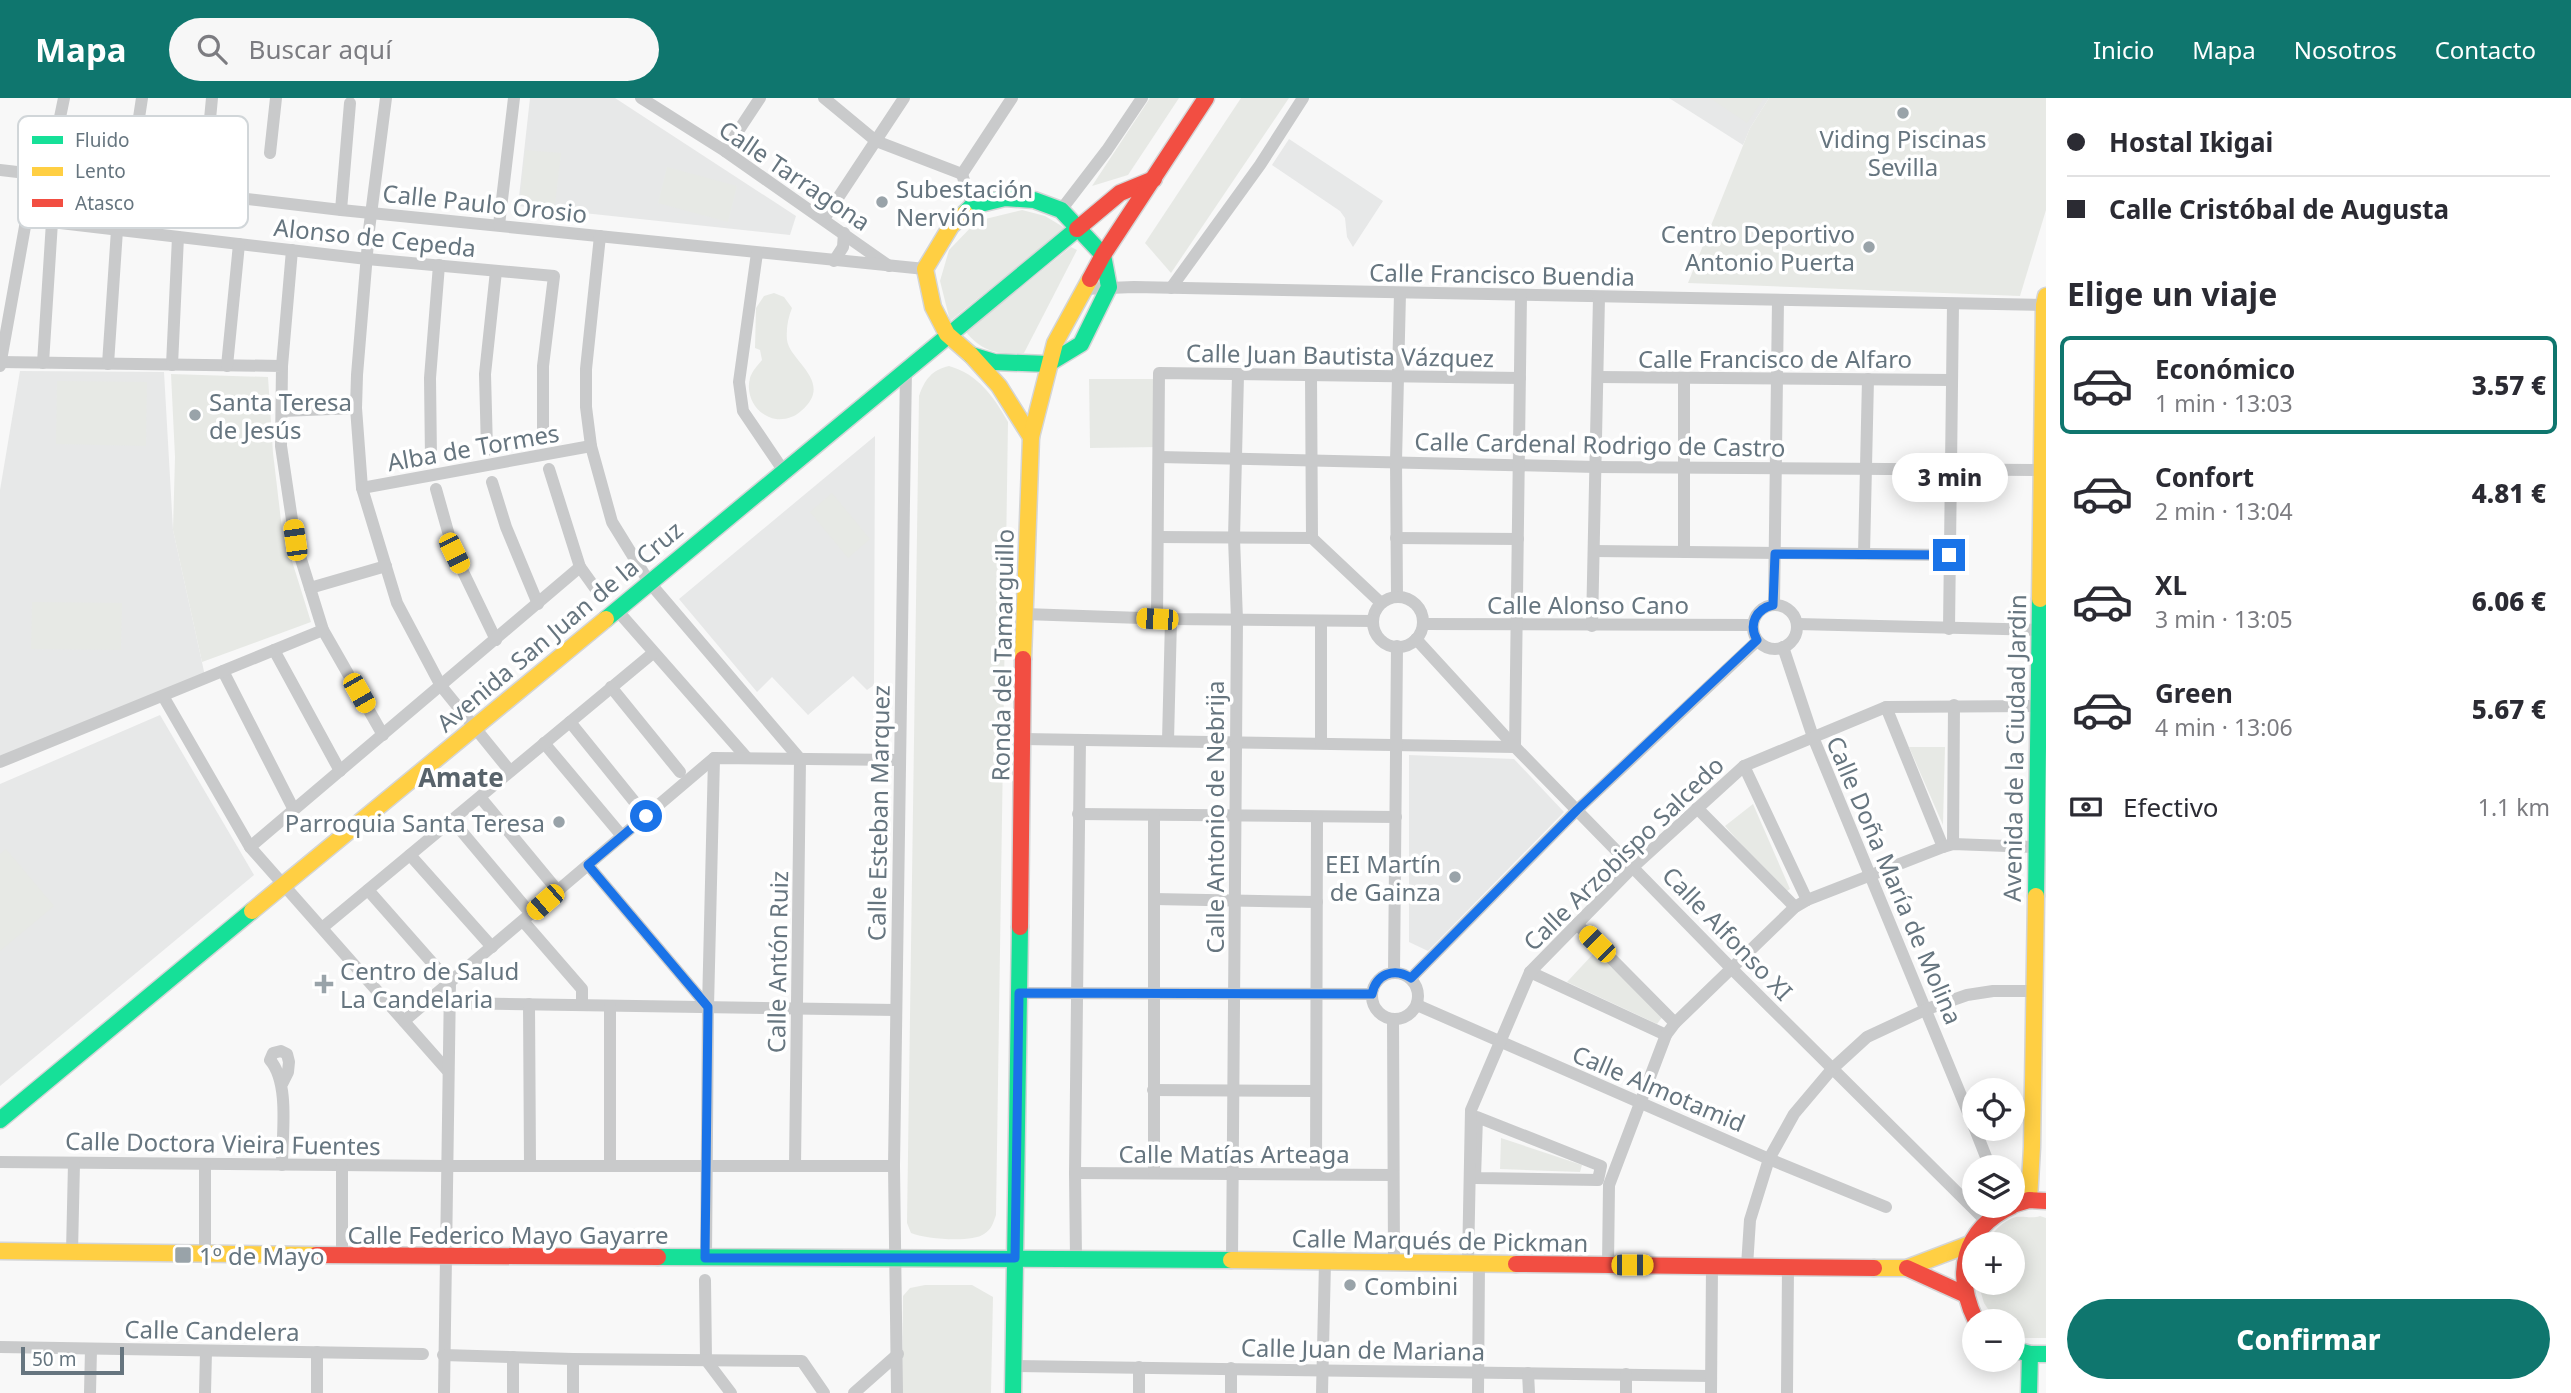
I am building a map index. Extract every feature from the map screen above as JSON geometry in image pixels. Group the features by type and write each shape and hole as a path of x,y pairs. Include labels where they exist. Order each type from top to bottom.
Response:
{"main road":[{"name":"Ronda del Tamarguillo","path":"1013,1393 1024,614 1031,437 1055,343 1103,255 1206,98"},
{"name":"Avenida San Juan de la Cruz","path":"0,1120 1120,193 1154,180"},
{"path":"971,355 995,362 1048,364 1081,345 1109,287 1103,255 1080,227 1061,210 1034,200 1005,198 972,206 951,226 925,269 933,307 947,334 971,355 999,386 1031,437"},
{"name":"Avenida de la Ciudad Jardin","path":"2029,1200 2032,1150 2037,706 2042,630 2041,470 2045,303"},
{"path":"2025,1201 2046,1201"},
{"path":"1978,1232 1991,1218"},
{"path":"1907,1268 1962,1247"},
{"name":"Calle Federico Mayo Gayarre","path":"0,1251 444,1257 1015,1258"},
{"name":"Calle Marqués de Pickman","path":"1015,1258 1907,1268"},
{"path":"1907,1268 1962,1293"},
{"path":"2029,1393 2038,1354"}],"street":[{"path":"60,116 64,98"},
{"path":"139,116 142,98"},
{"path":"210,116 212,98"},
{"path":"270,153 276,98"},
{"path":"386,98 371,212 356,408 362,488 397,603 441,686 510,772"},
{"path":"499,225 514,98"},
{"name":"Calle Tarragona","path":"641,98 725,151 889,266"},
{"path":"725,151 760,98"},
{"path":"824,98 876,141 962,174"},
{"path":"824,219 904,98"},
{"path":"962,174 1012,98"},
{"path":"1061,210 1107,150 1142,98"},
{"path":"1171,288 1260,165 1303,98"},
{"path":"341,210 350,103"},
{"name":"Calle Paulo Orosio","path":"0,170 18,172"},
{"path":"962,174 972,206"},
{"name":"Calle Paulo Orosio","path":"248,199 925,269"},
{"path":"24,228 0,364 282,366"},
{"path":"43,363 52,228"},
{"name":"Alonso de Cepeda","path":"101,228 554,276 543,366 543,438"},
{"path":"108,364 117,230"},
{"path":"834,261 843,247 844,233"},
{"path":"600,236 586,369 586,407 591,446 612,522 649,582 800,759"},
{"path":"172,365 178,237"},
{"path":"227,366 239,244"},
{"path":"292,250 282,366 281,446 295,540 323,630 383,735"},
{"path":"757,253 740,382 743,411 783,470"},
{"path":"431,459 430,378 439,265"},
{"path":"487,450 485,374 496,271"},
{"name":"Calle Francisco Buendia","path":"1083,289 1109,287 1953,304 2045,303"},
{"path":"1397,597 1396,461 1400,293"},
{"path":"1023,739 1515,747 1521,295"},
{"path":"1592,626 1600,297"},
{"path":"1773,605 1778,300"},
{"path":"1948,629 1953,304"},
{"name":"Calle Esteban Marquez","path":"897,1393 894,1166 906,368"},
{"name":"Calle Juan Bautista Vázquez","path":"1159,457 1159,373 1520,378"},
{"name":"Calle Antonio de Nebrija","path":"1232,1260 1237,620 1234,538 1238,375"},
{"path":"1311,376 1312,538"},
{"name":"Calle Francisco de Alfaro","path":"1598,377 1951,380"},
{"path":"1684,552 1685,378"},
{"path":"1864,554 1868,379"},
{"path":"282,411 356,408"},
{"name":"Alba de Tormes","path":"362,488 591,446"},
{"path":"1157,619 1159,457"},
{"name":"Calle Cardenal Rodrigo de Castro","path":"1159,457 1518,466 2041,470"},
{"path":"549,469 580,567 595,588"},
{"path":"492,482 506,527 538,604"},
{"path":"436,489 454,553 496,640"},
{"path":"1158,537 1312,538 1381,603"},
{"path":"1396,538 1518,539"},
{"path":"1594,551 1949,555"},
{"path":"310,588 386,566"},
{"path":"250,847 580,567"},
{"path":"1397,597 1406,598 1419,608 1423,624 1416,639 1397,646 1389,645 1377,635 1373,621 1381,603 1397,597"},
{"path":"1773,605 1786,608 1797,624 1794,638 1783,647 1769,648 1757,640 1753,625 1759,611 1773,605"},
{"path":"616,609 747,758"},
{"path":"1024,614 1157,619 1373,621"},
{"path":"1168,741 1171,619"},
{"path":"1321,622 1321,744"},
{"name":"Calle Alonso Cano","path":"1423,624 1753,625"},
{"path":"1797,624 2042,630"},
{"path":"0,762 323,630"},
{"name":"Calle Alfonso XI","path":"1416,639 1515,747 1731,968 1986,1221"},
{"path":"1411,978 1577,810 1757,640"},
{"path":"1394,972 1397,646"},
{"name":"Calle Doña María de Molina","path":"1783,647 1813,737 1962,1097"},
{"path":"274,650 340,771"},
{"path":"322,928 653,653"},
{"path":"223,671 294,810"},
{"path":"611,687 680,772"},
{"path":"163,696 250,847 447,1070"},
{"path":"1948,846 1954,705"},
{"name":"Calle Arzobispo Salcedo","path":"1478,1393 1470,1183 1471,1110 1530,972 1633,867 1744,766 1886,707 2037,706"},
{"path":"1886,707 1948,846"},
{"path":"570,722 646,816"},
{"path":"1076,1259 1080,740"},
{"path":"544,743 622,836"},
{"path":"404,1021 715,758 900,760"},
{"path":"705,1258 715,758"},
{"name":"Calle Antón Ruiz","path":"795,1166 800,759"},
{"path":"1744,766 1807,900"},
{"path":"480,797 558,891"},
{"path":"1697,808 1795,907"},
{"path":"1079,814 1396,817"},
{"path":"1154,816 1154,1174"},
{"path":"1316,1174 1317,817"},
{"path":"452,820 521,902 527,917 582,989 582,1005"},
{"path":"1603,1182 1615,1166 1666,1035 1675,1023 1795,907 1869,875 1948,846 2035,847"},
{"path":"410,855 492,947"},
{"path":"588,865 708,1007"},
{"path":"368,890 450,983 444,1393"},
{"path":"1154,900 1317,902"},
{"path":"1577,924 1675,1023"},
{"path":"1394,972 1411,978 1418,991 1417,1005 1407,1016 1386,1018 1375,1008 1372,994 1377,981 1394,972"},
{"path":"1530,972 1666,1035"},
{"path":"1746,1266 1750,1220 1769,1159 1794,1114 1832,1069 1867,1037 1927,1009 1967,995 1993,991 2034,991"},
{"path":"1019,993 1372,994"},
{"path":"449,1003 896,1010"},
{"path":"529,1004 530,1165"},
{"name":"Calle Almotamid","path":"1417,1005 1769,1159 1886,1207"},
{"path":"610,1006 610,1165"},
{"path":"1393,1019 1394,1262"},
{"path":"282,1084 282,1165"},
{"path":"1153,1090 1315,1091"},
{"path":"1471,1110 1615,1166"},
{"path":"1603,1182 1475,1178 1477,1117 1601,1166 1603,1182 1608,1265"},
{"name":"Calle Doctora Vieira Fuentes","path":"0,1162 342,1166 894,1166"},
{"path":"72,1252 74,1163"},
{"path":"205,1165 205,1254"},
{"path":"342,1166 342,1256"},
{"name":"Calle Matías Arteaga","path":"1075,1173 1393,1175"},
{"path":"1470,1183 1603,1182"},
{"path":"1322,1393 1325,1262"},
{"path":"1711,1393 1712,1266"},
{"path":"1787,1393 1788,1267"},
{"path":"705,1280 706,1360 731,1393"},
{"name":"Calle Candelera","path":"0,1347 423,1354"},
{"path":"90,1393 91,1349"},
{"path":"205,1393 206,1350"},
{"path":"317,1352 317,1393"},
{"path":"854,1393 898,1354"},
{"path":"443,1355 802,1361 824,1393"},
{"path":"513,1357 513,1393"},
{"path":"573,1359 573,1393"},
{"name":"Calle Juan de Mariana","path":"1014,1366 1711,1376"},
{"path":"1139,1367 1139,1393"},
{"path":"1231,1368 1231,1393"},
{"path":"1528,1373 1529,1393"},
{"path":"1626,1374 1626,1393"}],"shaded area":[{"path":"530,98 615,98 796,216 790,235 518,206"},
{"path":"1150,98 1179,98 1128,175 1092,186"},
{"path":"1241,98 1289,98 1171,273 1145,243"},
{"path":"1669,98 1769,98 1750,128 1743,145"},
{"path":"1710,98 1764,98 1747,123"},
{"name":"Centro Deportivo Antonio Puerta","path":"1769,98 2046,98 2046,210 2020,296 1688,283 1750,128"},
{"path":"1289,139 1383,201 1353,247 1347,237 1345,218 1340,211 1272,165"},
{"path":"525,150 561,153 555,205 520,201"},
{"path":"667,167 737,186 728,222 658,203"},
{"path":"1022,210 1045,216 1065,228 950,321 940,281 949,250 977,221"},
{"path":"1071,247 1077,250 1024,353 992,351 972,339 966,332"},
{"path":"774,293 784,297 792,308 787,340 808,373 814,391 801,411 783,419 763,414 754,404 749,392 751,375 762,360 760,350 755,348 756,308 764,296"},
{"path":"949,366 977,381 1008,422 996,1215 991,1228 984,1234 959,1239 911,1233 907,1223 919,396 930,376"},
{"path":"20,371 164,372 173,530 205,676 0,758 0,490"},
{"path":"171,374 268,377 282,529 311,622 202,662 173,530 175,457"},
{"path":"1089,379 1159,379 1159,447 1090,448"},
{"path":"57,381 147,382 146,446 56,444"},
{"path":"875,436 874,685 867,690 853,676 808,715 772,677 757,692 679,599"},
{"path":"832,493 870,539 848,558 810,512"},
{"path":"32,602 122,603 121,650 31,649"},
{"path":"160,715 254,875 0,1086 0,784"},
{"path":"1909,747 1945,747 1943,825"},
{"name":"EEI Martín de Gainza","path":"1409,755 1514,759 1564,812 1428,951 1409,942"},
{"path":"1753,804 1790,889 1784,893 1725,826"},
{"path":"6,849 54,906 0,951 0,854"},
{"path":"1595,952 1663,1016 1657,1024 1567,982"},
{"path":"1501,1138 1582,1165 1580,1172 1500,1169"},
{"path":"2014,1218 2046,1218 2046,1338 2025,1338 2025,1309 1988,1309 1982,1295 2025,1295 2025,1232 1994,1232"},
{"path":"925,1285 972,1285 993,1297 991,1393 902,1393 903,1296 910,1288"}],"traffic: fast":[{"path":"965,213 972,206 1005,198 1034,200 1061,210 1103,255 1109,287 1081,344 1048,364 994,362 971,355"},
{"path":"606,619 1077,229"},
{"path":"2036,896 2040,599"},
{"path":"0,1120 252,911"},
{"path":"1013,1393 1020,927"},
{"path":"658,1257 1231,1260"},
{"path":"2025,1353 2046,1354"},
{"path":"2029,1393 2030,1354"}],"traffic: slow":[{"path":"965,213 951,226 925,269 933,307 947,334 971,355 999,386 1031,437"},
{"path":"1023,659 1031,437 1055,343 1090,279"},
{"path":"2040,599 2046,296"},
{"path":"252,911 606,619"},
{"path":"2029,1200 2036,896"},
{"path":"1874,1268 1907,1268 1962,1247"},
{"path":"0,1251 316,1255"},
{"path":"1231,1260 1516,1264"}],"traffic: jam":[{"path":"1090,279 1206,98"},
{"path":"1077,229 1120,193 1154,179"},
{"path":"1020,927 1023,659"},
{"path":"2025,1201 2046,1201"},
{"path":"1971,1309 1965,1286 1967,1254 1982,1227 1993,1218"},
{"path":"316,1255 658,1257"},
{"path":"1516,1264 1874,1268"},
{"path":"1907,1268 1962,1293"}],"place":[{"name":"Viding Piscinas Sevilla","path":"1903,113"},
{"name":"Subestación Nervión","path":"882,202"},
{"name":"Centro Deportivo Antonio Puerta","path":"1869,247"},
{"name":"Santa Teresa de Jesús","path":"195,415"},
{"name":"Parroquia Santa Teresa","path":"559,822"},
{"name":"EEI Martín de Gainza","path":"1455,877"},
{"name":"Centro de Salud La Candelaria","path":"324,984"},
{"name":"1º de Mayo","path":"183,1255"},
{"name":"Combini","path":"1350,1285"}],"district":[{"name":"Amate","path":"461,777"}],"route":[{"path":"646,816 588,865 708,1007 705,1258 1015,1258 1019,993 1372,994 1377,981 1388,974 1400,973 1411,978 1577,810 1757,640 1753,630 1756,615 1773,605 1775,554 1949,555"}]}
